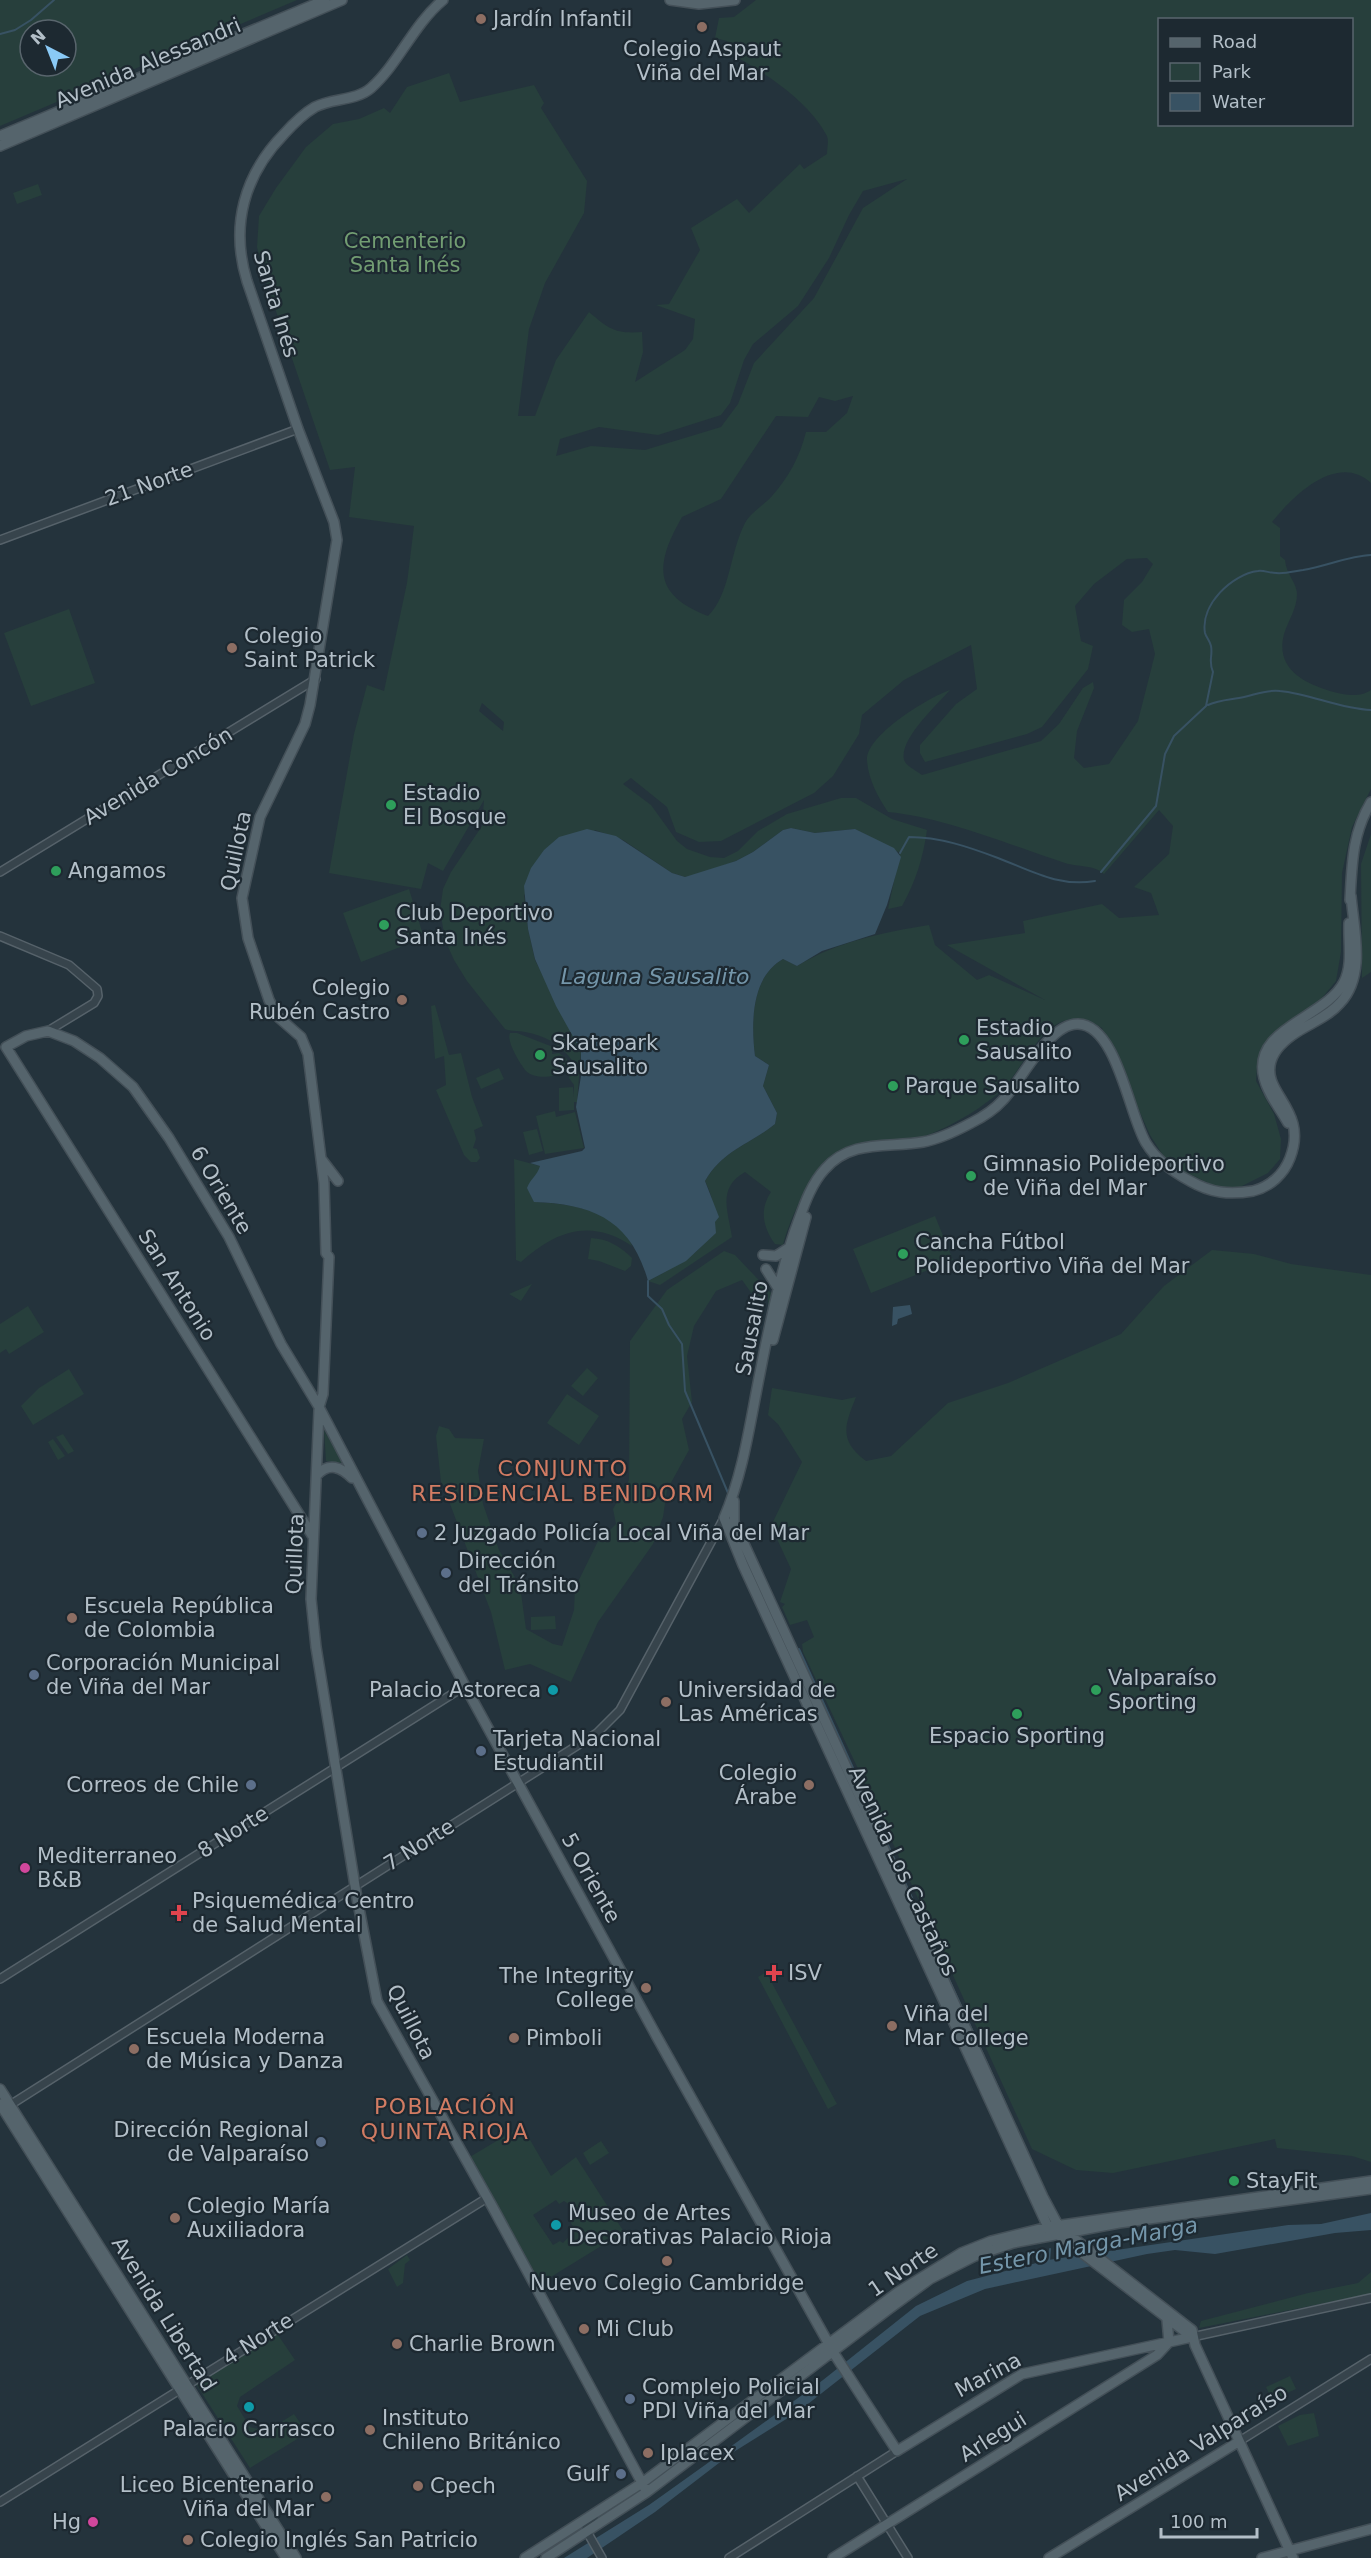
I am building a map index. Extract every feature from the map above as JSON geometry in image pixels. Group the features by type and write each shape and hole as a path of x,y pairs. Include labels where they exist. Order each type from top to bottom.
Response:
{"main road":[{"name":"Avenida Alessandri","path":"0,136 324,0"},
{"name":"Avenida Alessandri","path":"0,146 342,0"},
{"name":"Santa Inés","path":"334,522 298,429 240,260 239,220 243,200 254,174 282,136 314,108 368,91 387,70 429,12 443,0"},
{"path":"670,0 711,4 735,0"},
{"name":"Quillota","path":"334,522 336,553 316,679 305,724 260,817 242,898 248,938 269,1000 277,1016 305,1044 322,1160 326,1252 318,1377 317,1474 312,1535 311,1599 335,1768 373,1990 377,2001 647,2492"},
{"path":"785,1275 790,1247 810,1194 825,1168 847,1152 879,1145 933,1140 987,1114 1010,1093 1050,1038 1060,1029 1076,1023 1093,1028 1106,1041 1140,1129 1150,1150 1162,1163 1194,1183 1225,1194 1261,1188 1283,1171 1292,1153 1296,1130 1293,1119 1272,1083 1271,1062 1275,1051 1288,1038 1338,1006 1350,990 1357,960 1351,896 1352,854 1355,837 1371,802"},
{"path":"0,1057 6,1049 26,1036 48,1031"},
{"name":"6 Oriente","path":"48,1031 74,1041 100,1058 145,1100 229,1237 281,1344 319,1407"},
{"name":"San Antonio","path":"6,1049 312,1535"},
{"path":"322,1160 338,1181"},
{"path":"785,1275 810,1194"},
{"path":"763,1254 776,1257 790,1247"},
{"path":"766,1269 778,1288"},
{"name":"Sausalito","path":"724,1518 734,1491 759,1391 778,1288 785,1275"},
{"name":"Sausalito","path":"759,1391 764,1378 785,1275"},
{"name":"5 Oriente","path":"319,1407 465,1686 657,2037 840,2363 897,2451"},
{"path":"317,1474 328,1467 338,1467 358,1484"},
{"name":"Sausalito","path":"734,1491 734,1522"},
{"name":"Avenida Los Castaños","path":"724,1518 743,1565 1004,2137 1062,2234"},
{"name":"Avenida Los Castaños","path":"734,1522 1062,2234"},
{"name":"Avenida Libertad","path":"0,2089 3,2107 296,2558"},
{"name":"1 Norte","path":"1062,2234 1371,2181"},
{"name":"1 Norte","path":"525,2558 642,2483 831,2347 953,2266 996,2248 1062,2234 1133,2221 1371,2189"},
{"path":"1062,2234 1167,2320 1189,2333"},
{"path":"1062,2234 1189,2333 1291,2554"},
{"path":"1167,2320 1169,2338"},
{"name":"Marina","path":"897,2451 1022,2374 1189,2333"},
{"name":"Arlegui","path":"833,2558 1157,2355 1169,2338"},
{"name":"1 Norte","path":"546,2558 588,2536 831,2347"},
{"name":"Avenida Libertad","path":"183,2386 286,2558"},
{"name":"Avenida Valparaíso","path":"1049,2558 1238,2442"},
{"path":"1262,2558 1291,2554 1371,2529"}],"street":[{"name":"21 Norte","path":"0,540 298,429"},
{"name":"Avenida Concón","path":"0,872 316,679"},
{"path":"0,936 69,965 97,988 98,996 94,1003 48,1031"},
{"path":"724,1518 734,1522"},
{"name":"7 Norte","path":"3,2107 597,1733 617,1714 724,1518"},
{"name":"8 Norte","path":"0,1979 465,1686"},
{"name":"4 Norte","path":"0,2502 487,2198"},
{"name":"Marina","path":"1189,2333 1371,2298"},
{"name":"Avenida Valparaíso","path":"1238,2442 1371,2359"},
{"name":"Marina","path":"729,2558 897,2451"},
{"path":"857,2476 908,2558"},
{"path":"602,2558 588,2536 586,2526 612,2502"}],"green space":[{"path":"0,0 297,0 0,126"},
{"name":"Cementerio Santa Inés","path":"756,0 1371,0 1371,483 1358,475 1344,472 1330,475 1304,490 1272,522 1280,528 1280,556 1285,560 1297,594 1282,646 1287,665 1301,678 1320,688 1351,695 1367,693 1371,690 1371,789 1352,827 1342,873 1341,952 1336,981 1311,1011 1264,1047 1257,1066 1256,1081 1274,1114 1281,1139 1280,1159 1268,1173 1238,1188 1217,1187 1176,1168 1162,1154 1150,1135 1102,1028 1084,1020 1069,1020 1056,1025 1044,1034 1004,1088 969,1115 939,1130 913,1139 853,1145 825,1162 802,1196 783,1245 775,1244 765,1225 765,1205 771,1192 745,1172 731,1185 726,1201 732,1237 660,1285 648,1281 680,1263 704,1244 711,1232 714,1218 712,1201 705,1181 728,1155 775,1124 777,1113 763,1086 769,1065 755,1056 753,1029 759,989 772,967 783,959 797,966 845,944 929,925 935,945 977,980 989,975 1045,1000 947,945 1025,933 1023,921 1102,904 1119,918 1159,915 1151,893 1134,887 1169,854 1173,826 1159,810 1104,874 1096,869 1065,863 954,826 888,812 874,788 867,760 869,750 900,718 928,700 950,690 920,723 907,742 904,760 922,775 1041,741 1059,724 1083,688 1093,682 1094,688 1077,731 1074,758 1084,768 1109,764 1138,721 1155,654 1149,629 1132,632 1122,625 1124,600 1142,582 1153,564 1147,558 1127,559 1094,584 1075,606 1081,641 1093,646 1088,669 1042,727 1027,734 925,762 920,753 920,745 956,704 977,689 971,645 904,680 862,715 859,734 833,776 814,793 721,841 699,842 676,832 667,807 631,778 623,784 651,805 677,841 687,849 710,857 724,858 738,851 758,831 787,814 841,798 856,798 892,819 927,830 918,869 907,897 902,906 888,909 900,853 855,829 815,833 791,828 783,830 753,852 736,861 698,875 685,877 672,873 623,840 595,830 524,895 535,960 581,1051 577,1102 574,1102 574,1110 559,1111 559,1088 573,1087 574,1097 574,1085 569,1078 571,1059 562,1049 545,1038 532,1033 505,1029 467,981 445,940 440,910 443,889 451,872 482,826 484,800 443,871 428,863 421,889 329,873 354,734 367,685 384,691 407,583 414,526 349,517 355,467 330,470 265,279 257,247 259,216 306,147 333,124 359,119 384,108 390,113 407,87 449,73 460,102 534,85 544,103 541,108 587,181 584,213 545,283 529,329 518,416 535,416 556,360 589,312 613,329 642,332 643,352 635,382 685,350 693,339 695,319 656,305 669,304 700,250 691,228 737,199 749,213 800,164 804,169 827,154 827,136 808,110 783,88 728,52 727,41 715,38 719,18 734,17","holes":["907,179 863,208 814,298 754,363 738,404 721,427 645,450 591,446 556,456 560,439 599,427 658,435 721,415 730,403 744,360 753,344 798,306 829,258 863,191","853,396 847,413 826,432 806,432 789,474 772,496 745,523 721,597 708,616 690,608 677,598 668,588 664,576 664,563 667,549 682,517 721,499 776,416 808,417 819,397 835,401","482,703 504,722 503,731 479,711"]},
{"path":"38,184 42,195 17,204 13,193"},
{"path":"69,609 95,683 31,706 4,633"},
{"path":"1371,834 1371,972 1362,978 1361,864"},
{"name":"Club Deportivo Santa Inés","path":"409,889 424,938 361,962 343,913"},
{"path":"435,1005 449,1055 461,1053 472,1097 483,1126 474,1130 476,1139 473,1148 477,1149 480,1158 477,1162 471,1162 464,1155 436,1090 446,1085 444,1056 435,1059 431,1006"},
{"name":"Skatepark Sausalito","path":"510,1033 517,1033 553,1047 552,1054 559,1053 567,1059 566,1072 556,1070 553,1076 546,1077 536,1076 526,1071 514,1052 509,1037"},
{"path":"499,1068 504,1079 481,1089 476,1078"},
{"path":"555,1111 556,1117 575,1112 584,1148 545,1154 536,1116"},
{"path":"537,1129 543,1151 529,1155 523,1132"},
{"path":"514,1159 540,1166 534,1202 576,1207 605,1217 617,1224 626,1234 632,1246 617,1237 602,1232 574,1232 547,1242 521,1262 516,1260"},
{"name":"Cancha Fútbol Polideportivo Viña del Mar","path":"935,1216 953,1260 871,1293 853,1249"},
{"path":"591,1238 603,1240 618,1247 632,1258 631,1266 625,1271 588,1259"},
{"name":"Valparaíso Sporting","path":"1212,1250 1254,1254 1291,1264 1371,1275 1371,2162 1352,2156 1277,2148 1275,2139 1113,2173 1076,2170 1032,2149 803,1652 802,1644 814,1637 807,1620 790,1625 782,1607 785,1604 780,1602 791,1569 771,1526 802,1462 778,1424 768,1415 772,1388 842,1400 856,1397 846,1432 851,1446 866,1461 891,1456 948,1403 1008,1383 1121,1334 1164,1286"},
{"path":"724,1251 735,1255 771,1293 768,1313 768,1293 760,1305 742,1280 716,1291 694,1326 687,1356 692,1402 682,1419 689,1450 667,1490 663,1517 653,1544 598,1622 571,1682 530,1664 505,1670 491,1612 450,1504 450,1494 441,1482 436,1436 439,1426 449,1429 455,1438 484,1439 478,1471 483,1504 499,1550 520,1586 526,1629 553,1644 562,1646 574,1610 575,1588 597,1543 616,1524 613,1509 629,1480 630,1341 667,1290"},
{"path":"532,1284 521,1301 509,1294"},
{"path":"28,1306 44,1332 9,1354 6,1349 0,1353 0,1324"},
{"path":"587,1368 598,1378 583,1396 571,1386"},
{"path":"69,1369 84,1394 33,1425 21,1406 39,1388"},
{"path":"567,1394 599,1416 579,1445 547,1423"},
{"path":"324,1430 342,1461 341,1463 326,1461"},
{"path":"63,1434 74,1451 68,1454 56,1437"},
{"path":"53,1439 65,1456 58,1460 48,1442"},
{"path":"555,1616 556,1629 531,1630 531,1617"},
{"path":"766,1972 837,2104 828,2109 758,1977"},
{"path":"522,2126 551,2176 576,2157 624,2232 541,2283 468,2158","holes":["556,2200 559,2204 564,2201 575,2208 575,2216 569,2220 575,2230 563,2243 560,2241 553,2245 533,2215"]},
{"path":"601,2141 609,2153 590,2165 583,2153"},
{"path":"407,2255 410,2260 405,2264 403,2283 397,2287 388,2269"},
{"path":"1371,2272 1371,2294 1199,2328 1201,2321 1308,2293 1358,2283"},
{"path":"274,2334 278,2335 295,2360 240,2397 237,2406 250,2427 267,2431 294,2414 307,2433 250,2468 196,2384"},
{"path":"1290,2376 1296,2389 1272,2400 1266,2387"},
{"path":"1314,2413 1319,2436 1288,2446 1278,2426 1300,2415"}],"water":[{"name":"Laguna Sausalito","path":"791,828 815,833 855,829 894,848 901,857 887,905 875,934 822,951 797,966 783,959 772,967 765,977 756,1002 753,1029 755,1056 769,1065 763,1086 777,1113 775,1124 728,1155 705,1181 719,1217 715,1222 716,1233 686,1261 648,1281 641,1260 631,1243 607,1219 574,1207 534,1202 527,1188 540,1166 530,1163 582,1151 585,1148 576,1107 581,1076 581,1051 556,1006 535,959 528,929 524,886 531,868 544,850 559,837 587,829 616,836 672,873 685,877 736,861 753,852 783,830"},
{"path":"910,1305 912,1314 898,1319 897,1324 892,1326 893,1307"},
{"path":"1371,2213 1371,2230 1335,2233 1215,2254 1175,2250 1147,2254 985,2289 920,2316 799,2411 732,2453 655,2512 587,2558 564,2558 649,2505 719,2455 823,2380 916,2306 967,2281 1048,2260 1288,2225 1321,2224"}],"waterway":[{"path":"0,34 15,30 31,20 54,0"},
{"path":"1101,872 1156,806 1165,754 1174,736 1206,706 1213,672 1211,646 1205,633 1205,622 1213,602 1220,593 1228,585 1248,573 1290,572 1371,555"},
{"path":"1208,705 1275,691 1371,710"},
{"path":"900,853 909,837 932,839 976,850 1057,880 1095,881"},
{"path":"648,1281 648,1296 662,1309 669,1325 682,1344 685,1391 728,1493"},
{"path":"799,1649 1007,2107"},
{"name":"Estero Marga-Marga","path":"1049,2262 1050,2249"}],"place":[{"name":"Jardín Infantil","path":"481,19"},
{"name":"Colegio Aspaut Viña del Mar","path":"702,27"},
{"name":"Colegio Saint Patrick","path":"232,648"},
{"name":"Estadio El Bosque","path":"391,805"},
{"name":"Angamos","path":"56,871"},
{"name":"Club Deportivo Santa Inés","path":"384,925"},
{"name":"Colegio Rubén Castro","path":"402,1000"},
{"name":"Estadio Sausalito","path":"964,1040"},
{"name":"Skatepark Sausalito","path":"540,1055"},
{"name":"Parque Sausalito","path":"893,1086"},
{"name":"Gimnasio Polideportivo de Viña del Mar","path":"971,1176"},
{"name":"Cancha Fútbol Polideportivo Viña del Mar","path":"903,1254"},
{"name":"2 Juzgado Policía Local Viña del Mar","path":"422,1533"},
{"name":"Dirección del Tránsito","path":"446,1573"},
{"name":"Escuela República de Colombia","path":"72,1618"},
{"name":"Corporación Municipal de Viña del Mar","path":"34,1675"},
{"name":"Palacio Astoreca","path":"553,1690"},
{"name":"Valparaíso Sporting","path":"1096,1690"},
{"name":"Universidad de Las Américas","path":"666,1702"},
{"name":"Espacio Sporting","path":"1017,1714"},
{"name":"Tarjeta Nacional Estudiantil","path":"481,1751"},
{"name":"Correos de Chile","path":"251,1785"},
{"name":"Colegio Árabe","path":"809,1785"},
{"name":"Mediterraneo B&B","path":"25,1868"},
{"name":"Psiquemédica Centro de Salud Mental","path":"179,1913"},
{"name":"ISV","path":"774,1973"},
{"name":"The Integrity College","path":"646,1988"},
{"name":"Viña del Mar College","path":"892,2026"},
{"name":"Pimboli","path":"514,2038"},
{"name":"Escuela Moderna de Música y Danza","path":"134,2049"},
{"name":"Dirección Regional de Valparaíso","path":"321,2142"},
{"name":"StayFit","path":"1234,2181"},
{"name":"Colegio María Auxiliadora","path":"175,2218"},
{"name":"Museo de Artes Decorativas Palacio Rioja","path":"556,2225"},
{"name":"Nuevo Colegio Cambridge","path":"667,2261"},
{"name":"Mi Club","path":"584,2329"},
{"name":"Charlie Brown","path":"397,2344"},
{"name":"Complejo Policial PDI Viña del Mar","path":"630,2399"},
{"name":"Palacio Carrasco","path":"249,2407"},
{"name":"Instituto Chileno Británico","path":"370,2430"},
{"name":"Iplacex","path":"648,2453"},
{"name":"Gulf","path":"621,2474"},
{"name":"Cpech","path":"418,2486"},
{"name":"Liceo Bicentenario Viña del Mar","path":"326,2497"},
{"name":"Hg","path":"93,2522"},
{"name":"Colegio Inglés San Patricio","path":"188,2540"}],"district":[{"name":"CONJUNTO RESIDENCIAL BENIDORM","path":"563,1480"},
{"name":"POBLACIÓN QUINTA RIOJA","path":"445,2118"}]}
